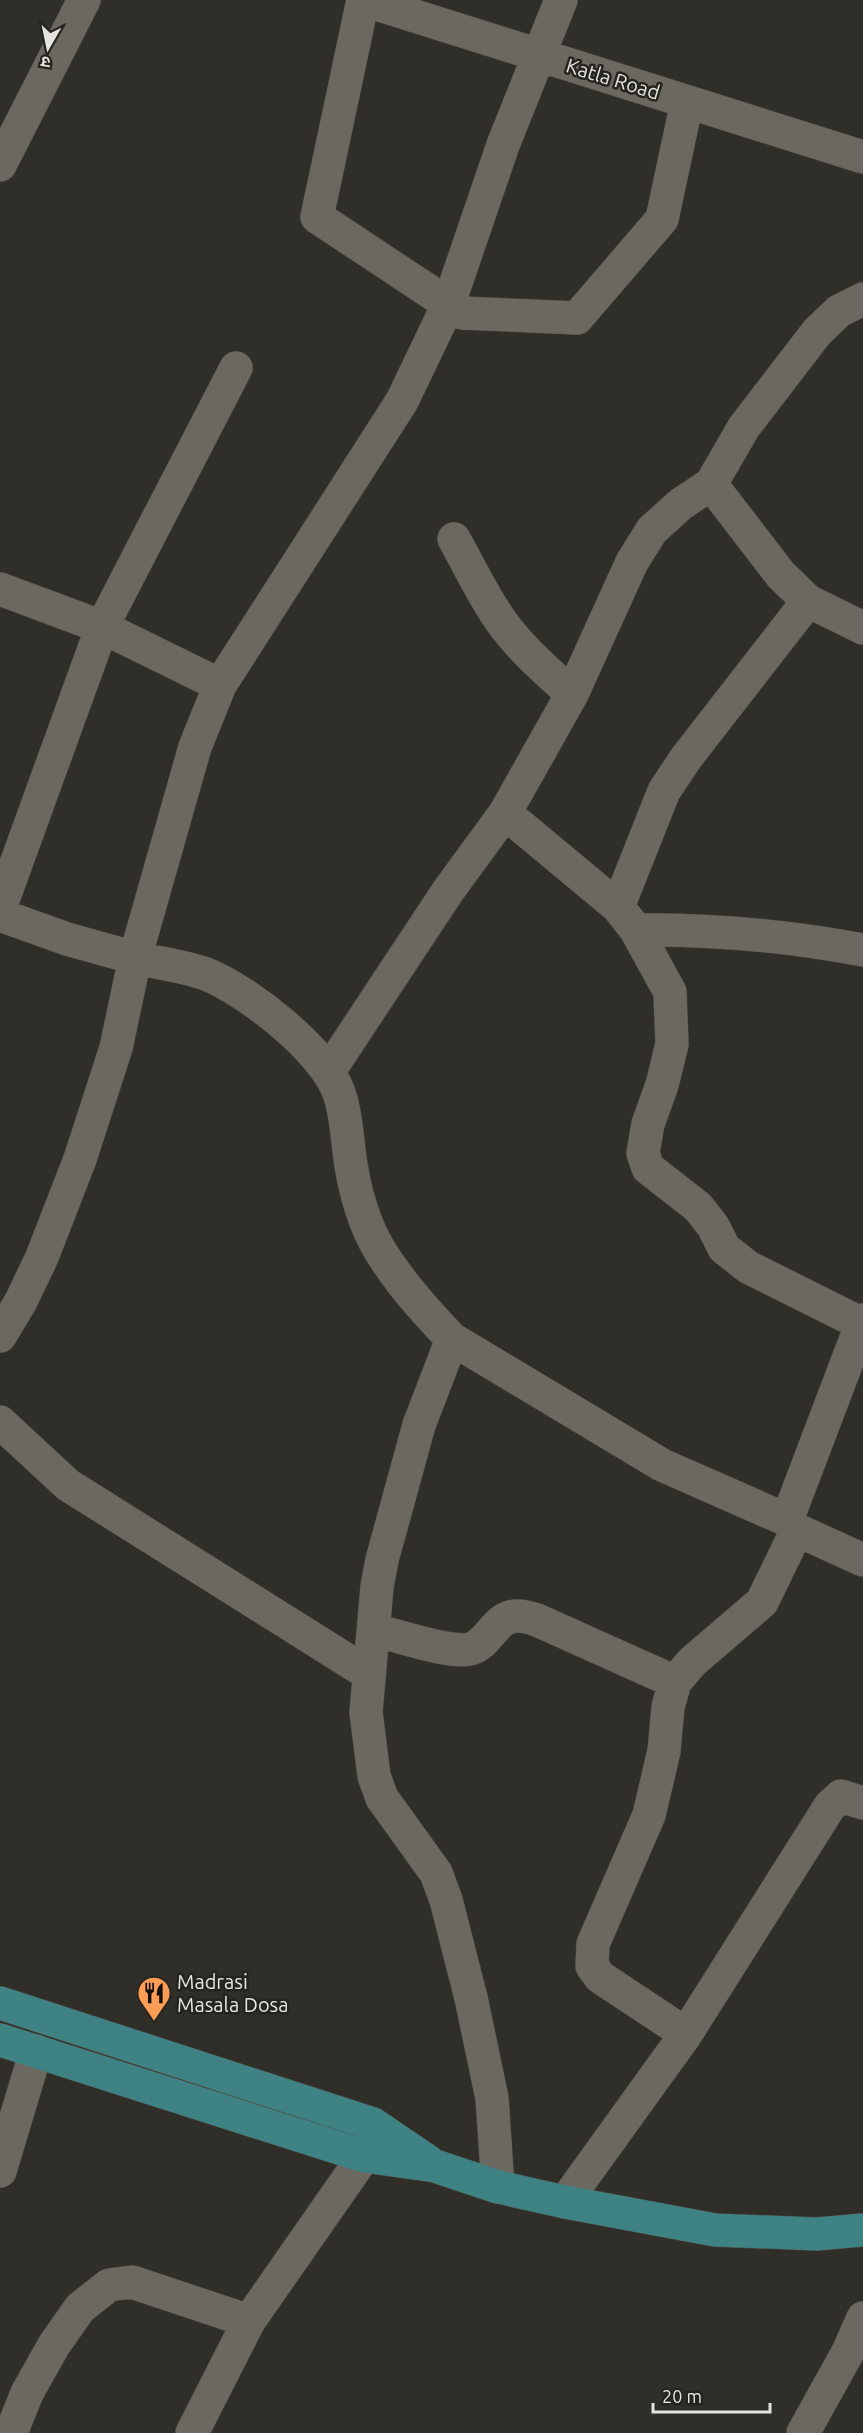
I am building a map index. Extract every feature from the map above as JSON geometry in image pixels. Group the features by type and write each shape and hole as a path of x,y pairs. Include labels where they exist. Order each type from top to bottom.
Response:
{"main road":[{"path":"0,2003 373,2124 435,2166"},
{"path":"0,2040 364,2156 435,2166 498,2187 565,2202 715,2230 817,2234 863,2230"}],"street":[{"path":"0,165 84,0"},
{"path":"364,0 317,217 462,312 577,318 662,219 687,102"},
{"name":"Katla Road","path":"364,0 863,157"},
{"path":"0,1336 21,1301 42,1257 81,1159 116,1048 135,958 195,747 220,685 402,401 449,303 503,145 561,0"},
{"path":"329,1071 448,891 505,813 572,694 632,562 652,530 681,504 711,484 744,427 817,332 839,310 863,299"},
{"path":"0,908 102,627 236,368"},
{"path":"711,484 781,575 808,602 863,628"},
{"path":"454,539 493,610 508,631 533,660 572,694"},
{"path":"0,589 102,627 220,685"},
{"path":"627,918 664,791 686,759 808,602"},
{"path":"505,813 627,918 670,992 672,1044 662,1085 648,1124 643,1153 648,1168 698,1207 713,1226 724,1248 748,1268 862,1322 792,1525 762,1602 692,1662 675,1682 668,1707 664,1751 649,1815 593,1944 592,1966 600,1977 686,2034"},
{"path":"0,915 67,939 205,974 228,985 284,1025 329,1071 340,1094 354,1184 366,1225 403,1283 425,1311 452,1339 662,1465 863,1560"},
{"path":"627,918 687,929 830,944 863,950"},
{"path":"452,1339 419,1425 382,1560 366,1712 374,1776 382,1798 436,1873 459,1947 492,2098 498,2187"},
{"path":"0,1422 68,1485 369,1674"},
{"path":"374,1630 453,1650 471,1649 481,1643 502,1620 517,1615 537,1620 675,1682"},
{"path":"565,2202 686,2034 830,1806 841,1796 863,1803"},
{"path":"0,2170 36,2051"},
{"path":"192,2433 249,2321 364,2156"},
{"path":"11,2433 27,2393 54,2345 80,2308 109,2284 132,2282 249,2321"},
{"path":"803,2433 843,2362 863,2318"}],"place":[{"name":"Madrasi Masala Dosa","path":"154,2022"}]}
